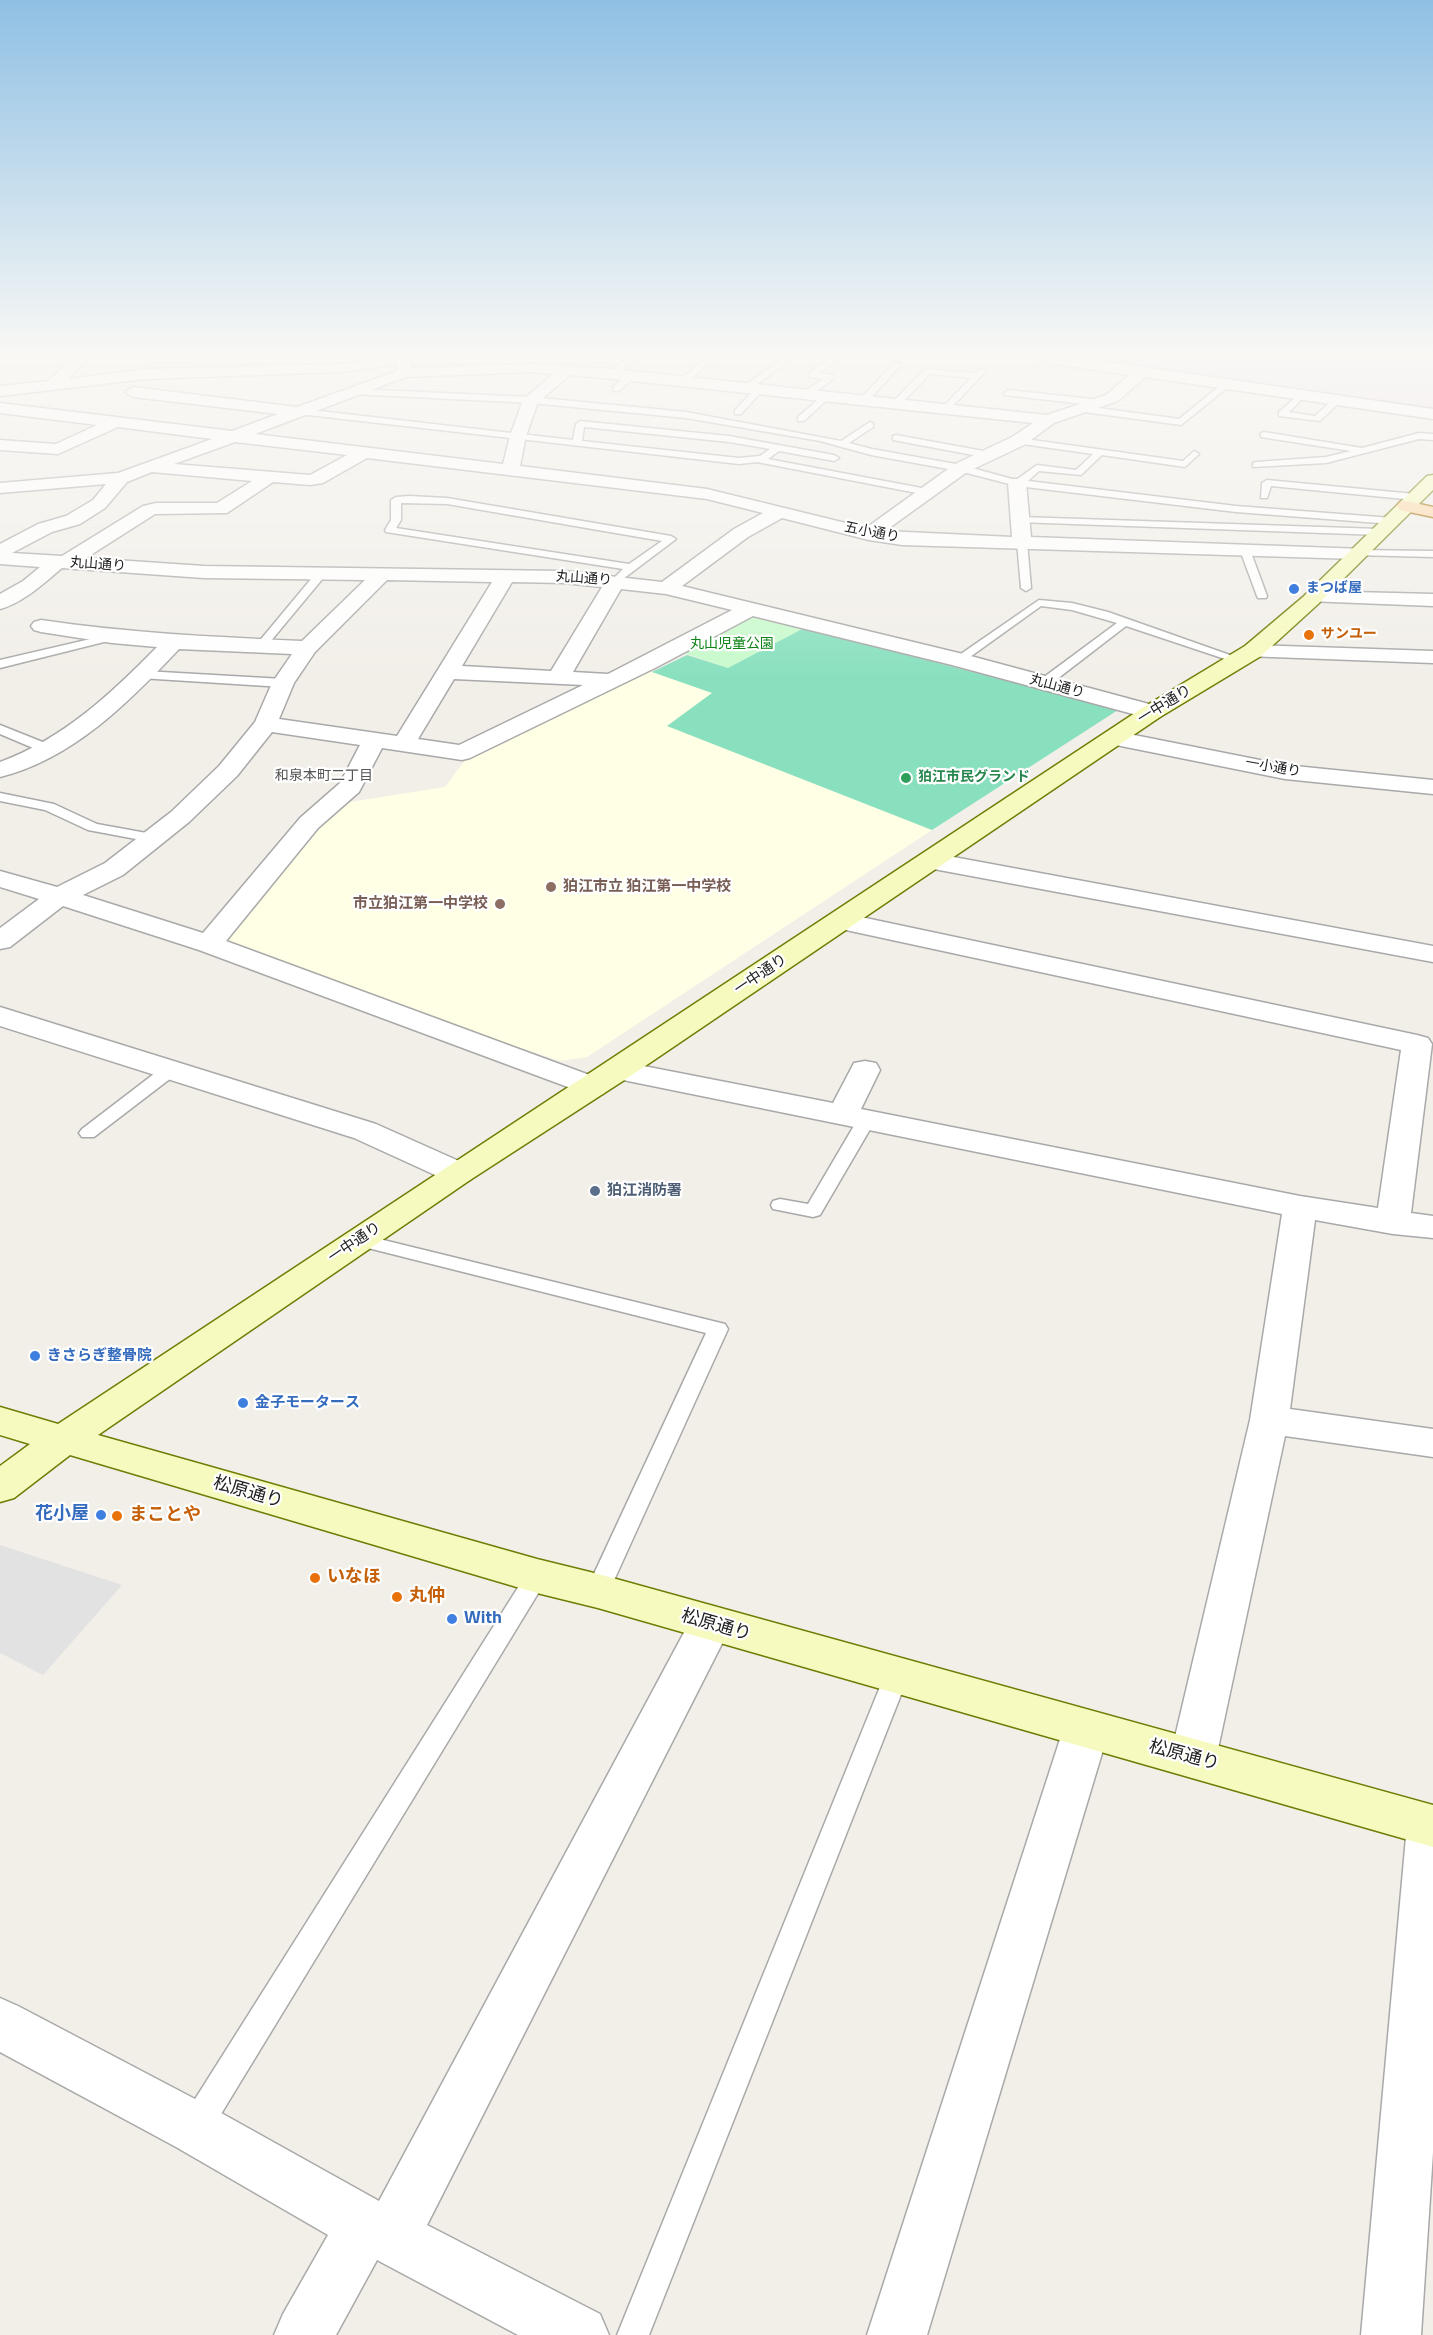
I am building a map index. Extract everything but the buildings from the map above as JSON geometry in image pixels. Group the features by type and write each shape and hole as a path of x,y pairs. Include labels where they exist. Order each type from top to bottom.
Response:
{"main road":[{"path":"1398,514 1433,512"}],"street":[{"path":"0,488 121,478 161,462"},
{"path":"147,467 317,479 347,462"},
{"name":"五小通り","path":"446,462 707,494 869,534 902,539 1357,553"},
{"path":"511,470 513,462"},
{"path":"869,534 974,462"},
{"path":"0,603 62,562 149,510 156,508 221,509 269,477"},
{"path":"0,552 45,528 73,520 99,504 121,478"},
{"path":"1017,483 1022,542"},
{"name":"一中通り","path":"0,1487 64,1439 458,1173 605,1079 1152,712 1245,656 1314,597 1432,483"},
{"path":"666,588 741,533 779,512"},
{"name":"丸山通り","path":"0,558 204,572 320,575 506,575 615,582 666,588 959,660 1152,712"},
{"path":"0,940 59,896 114,868 180,817 228,771 266,724 283,684 308,648 381,575"},
{"path":"404,744 506,575"},
{"path":"558,678 615,582"},
{"path":"1314,597 1433,600"},
{"path":"266,724 462,753 752,608"},
{"path":"41,626 112,637 308,648"},
{"path":"0,770 50,750 83,728 144,675 174,642"},
{"path":"1245,656 1433,657"},
{"path":"447,672 612,680"},
{"name":"一小通り","path":"1114,738 1285,772 1433,787"},
{"path":"209,944 309,823 350,787 374,741"},
{"path":"932,861 1433,954"},
{"path":"0,879 209,944 605,1079 855,1117 1299,1207 1393,1223 1433,1227"},
{"path":"842,921 1417,1044 1393,1223"},
{"path":"0,1016 365,1131 458,1173"},
{"path":"855,1117 865,1070"},
{"path":"1193,1758 1269,1420 1299,1207"},
{"path":"1269,1420 1433,1443"},
{"name":"松原通り","path":"0,1421 537,1576 598,1591 1086,1731 1193,1758 1432,1826"},
{"path":"304,2335 378,2231 710,1624"},
{"path":"897,2335 1086,1731"},
{"path":"1391,2335 1432,1826"},
{"path":"0,2024 195,2128 378,2231 579,2335"}],"lane":[{"path":"769,462 927,492"},
{"path":"923,462 962,468 1017,483 1236,509 1398,514"},
{"path":"1017,483 1028,478 1037,468 1078,473 1090,462"},
{"path":"1171,462 1185,464 1187,462"},
{"path":"1265,472 1253,463 1278,462"},
{"path":"1264,496 1267,483 1398,514"},
{"path":"615,582 631,567 671,539 447,501 396,500 396,520 390,530 631,567"},
{"path":"1236,509 1262,596"},
{"path":"1021,520 1242,528 1398,514"},
{"path":"1022,542 1026,588"},
{"path":"1357,553 1433,554"},
{"path":"261,646 320,575"},
{"path":"959,660 1039,603 1054,603 1245,656"},
{"path":"1044,683 1125,622"},
{"path":"0,664 112,637"},
{"path":"144,675 283,684"},
{"path":"0,729 50,750"},
{"path":"0,797 48,807 93,827 152,838"},
{"path":"88,1133 169,1071"},
{"path":"780,1205 813,1210 855,1117"},
{"path":"359,1240 718,1329 598,1591"},
{"path":"195,2128 537,1576"},
{"path":"633,2335 896,1677"}],"shaded area":[{"name":"狛江市立 狛江第一中学校","path":"639,667 713,693 668,726 932,830 587,1057 560,1061 209,944 331,805 445,787 468,756"},
{"path":"0,1545 122,1585 43,1675 0,1653"}],"green space":[{"name":"丸山児童公園","path":"763,616 804,628 728,668 681,652 740,619"},
{"name":"狛江市民グランド","path":"804,628 1118,710 932,830 667,726 712,693 652,672 687,655 728,668"}],"place":[{"name":"まつば屋","path":"1294,589"},
{"name":"サンユー","path":"1309,635"},
{"name":"狛江市民グランド","path":"906,778"},
{"name":"狛江市立 狛江第一中学校","path":"551,887"},
{"name":"市立狛江第一中学校","path":"500,904"},
{"name":"狛江消防署","path":"595,1191"},
{"name":"きさらぎ整骨院","path":"35,1356"},
{"name":"金子モータース","path":"243,1403"},
{"name":"花小屋","path":"101,1515"},
{"name":"まことや","path":"117,1516"},
{"name":"いなほ","path":"315,1578"},
{"name":"丸仲","path":"397,1597"},
{"name":"With","path":"452,1619"}],"district":[{"name":"和泉本町二丁目","path":"324,777"}]}
